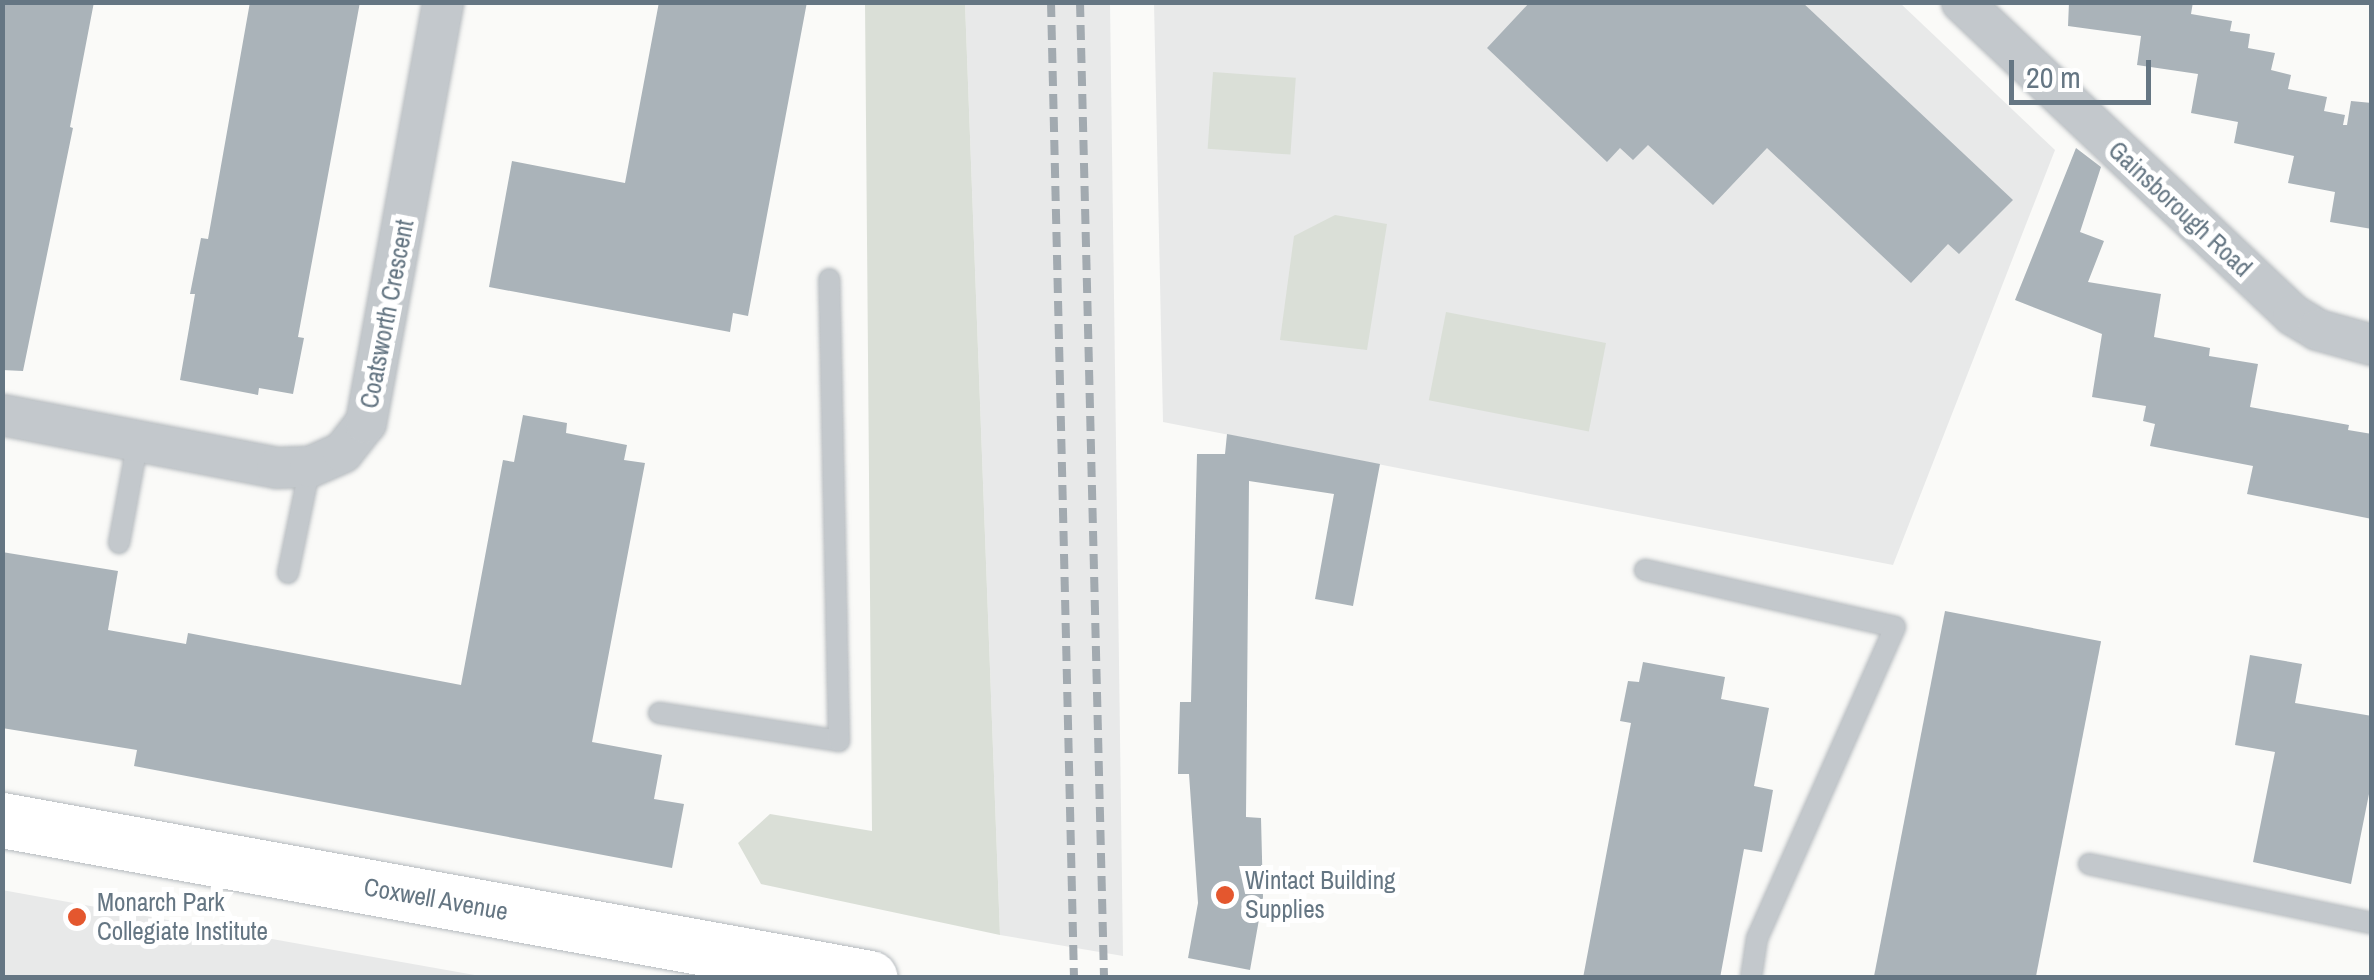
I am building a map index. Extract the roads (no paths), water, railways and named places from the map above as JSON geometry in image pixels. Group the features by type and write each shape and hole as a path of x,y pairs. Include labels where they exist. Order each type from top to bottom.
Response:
{"main road":[{"name":"Coxwell Avenue","path":"2,820 870,978"}],"street":[{"name":"Coatsworth Crescent","path":"310,467 343,452 366,423 443,2"},
{"name":"Gainsborough Road","path":"1962,2 2293,315 2318,330 2372,344"},
{"path":"2,415 277,468 310,467"}],"lane":[{"path":"659,713 838,742 829,279"},
{"path":"119,543 138,440"},
{"path":"288,573 310,467"},
{"path":"1645,570 1894,627 1757,938 1751,978"},
{"path":"2089,864 2372,923"}],"railway":[{"path":"1051,2 1074,978"},
{"path":"1080,2 1104,978"}],"place":[{"name":"Wintact Building Supplies","path":"1225,895"},
{"name":"Monarch Park Collegiate Institute","path":"77,917"}]}
